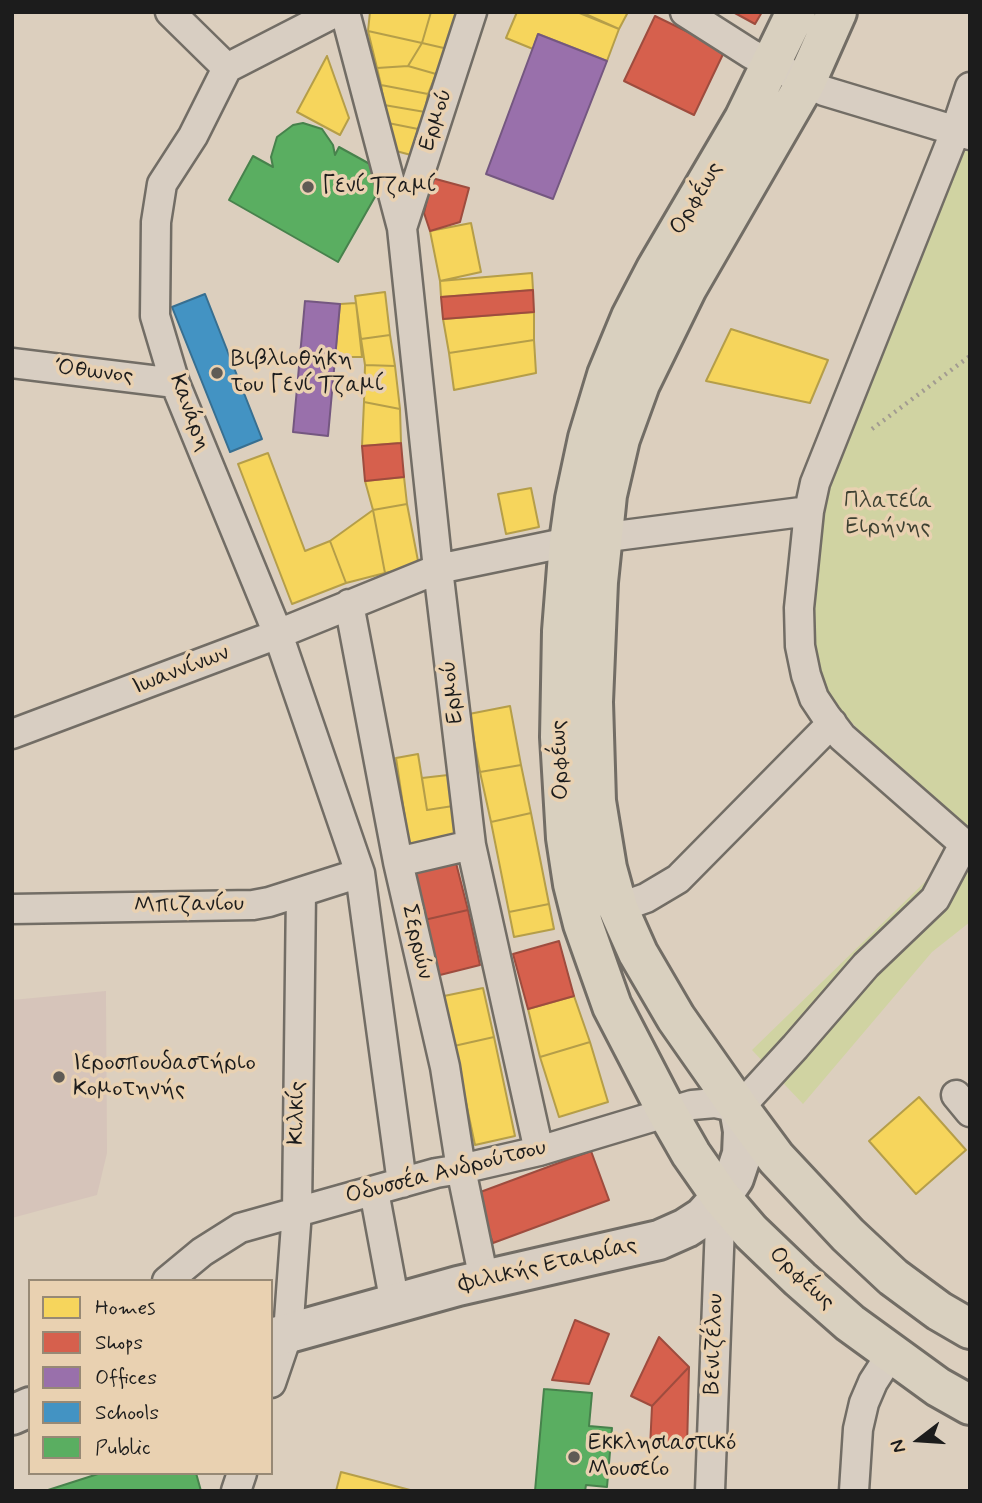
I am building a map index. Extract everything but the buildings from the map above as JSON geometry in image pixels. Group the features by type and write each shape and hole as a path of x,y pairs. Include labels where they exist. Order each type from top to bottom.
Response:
{"main road":[{"name":"Ορφέως","path":"796,12 744,119 631,317 607,375 588,438 575,499 585,539 593,756 601,835 618,908 638,953 657,987 739,1108 783,1166 848,1235 893,1277 939,1311 970,1329"},
{"name":"Ορφέως","path":"837,12 806,82 687,288 640,384 620,439 607,495 585,539 562,631 559,711 562,793 573,884 593,956 612,1006 691,1154 721,1197 751,1232 800,1279 850,1323 891,1354 970,1405"}],"street":[{"path":"170,12 227,68 336,12"},
{"name":"Ερμού","path":"345,12 402,228 438,569 471,845 539,1151"},
{"name":"Ερμού","path":"402,228 472,12"},
{"path":"685,12 772,66 824,91 962,134"},
{"name":"Κανάρη","path":"227,68 193,136 162,184 156,222 155,317 176,383 278,634 360,873"},
{"path":"739,1108 866,965 935,899 964,844 842,737 814,698 800,646 799,608 809,510 815,483 827,448 962,134 970,87"},
{"name":"Όθωνος","path":"12,363 176,383"},
{"name":"Ιωαννίνων","path":"12,734 278,634 438,569 585,539 809,510"},
{"name":"Σερρών","path":"349,604 398,862 445,1067 461,1169 484,1280"},
{"path":"618,908 646,898 677,879 832,723"},
{"path":"398,862 471,845"},
{"path":"360,873 402,1183"},
{"name":"Μπιζανίου","path":"12,909 253,905 360,873"},
{"name":"Κιλκίς","path":"273,1371 297,1211 301,892"},
{"name":"Οδυσσέα Ανδρούτσου","path":"169,1279 202,1252 240,1228 436,1173 539,1151 692,1105 715,1103 739,1108"},
{"name":"Φιλικής Εταιρίας","path":"279,1336 484,1280 659,1240 695,1223 721,1197 733,1178 741,1154 743,1131 739,1108"},
{"path":"374,1191 395,1304"},
{"name":"Βενιζέλου","path":"710,1491 721,1197"},
{"path":"854,1491 858,1429 864,1404 873,1382 891,1354"}],"path":[{"path":"869,430 970,356"}],"shaded area":[{"name":"Ιεροσπουδαστήριο Κομοτηνής","path":"106,991 107,1153 97,1195 12,1218 12,1000"}],"green space":[{"name":"Πλατεία Ειρήνης","path":"970,88 970,922 932,952 803,1104 752,1050 964,844 819,687 804,515"}],"place":[{"name":"Γενί Τζαμί","path":"308,187"},
{"name":"Βιβλιοθήκη του Γενί Τζαμί","path":"217,373"},
{"name":"Ιεροσπουδαστήριο Κομοτηνής","path":"59,1077"},
{"name":"Εκκλησιαστικό Μουσείο","path":"574,1457"}]}
